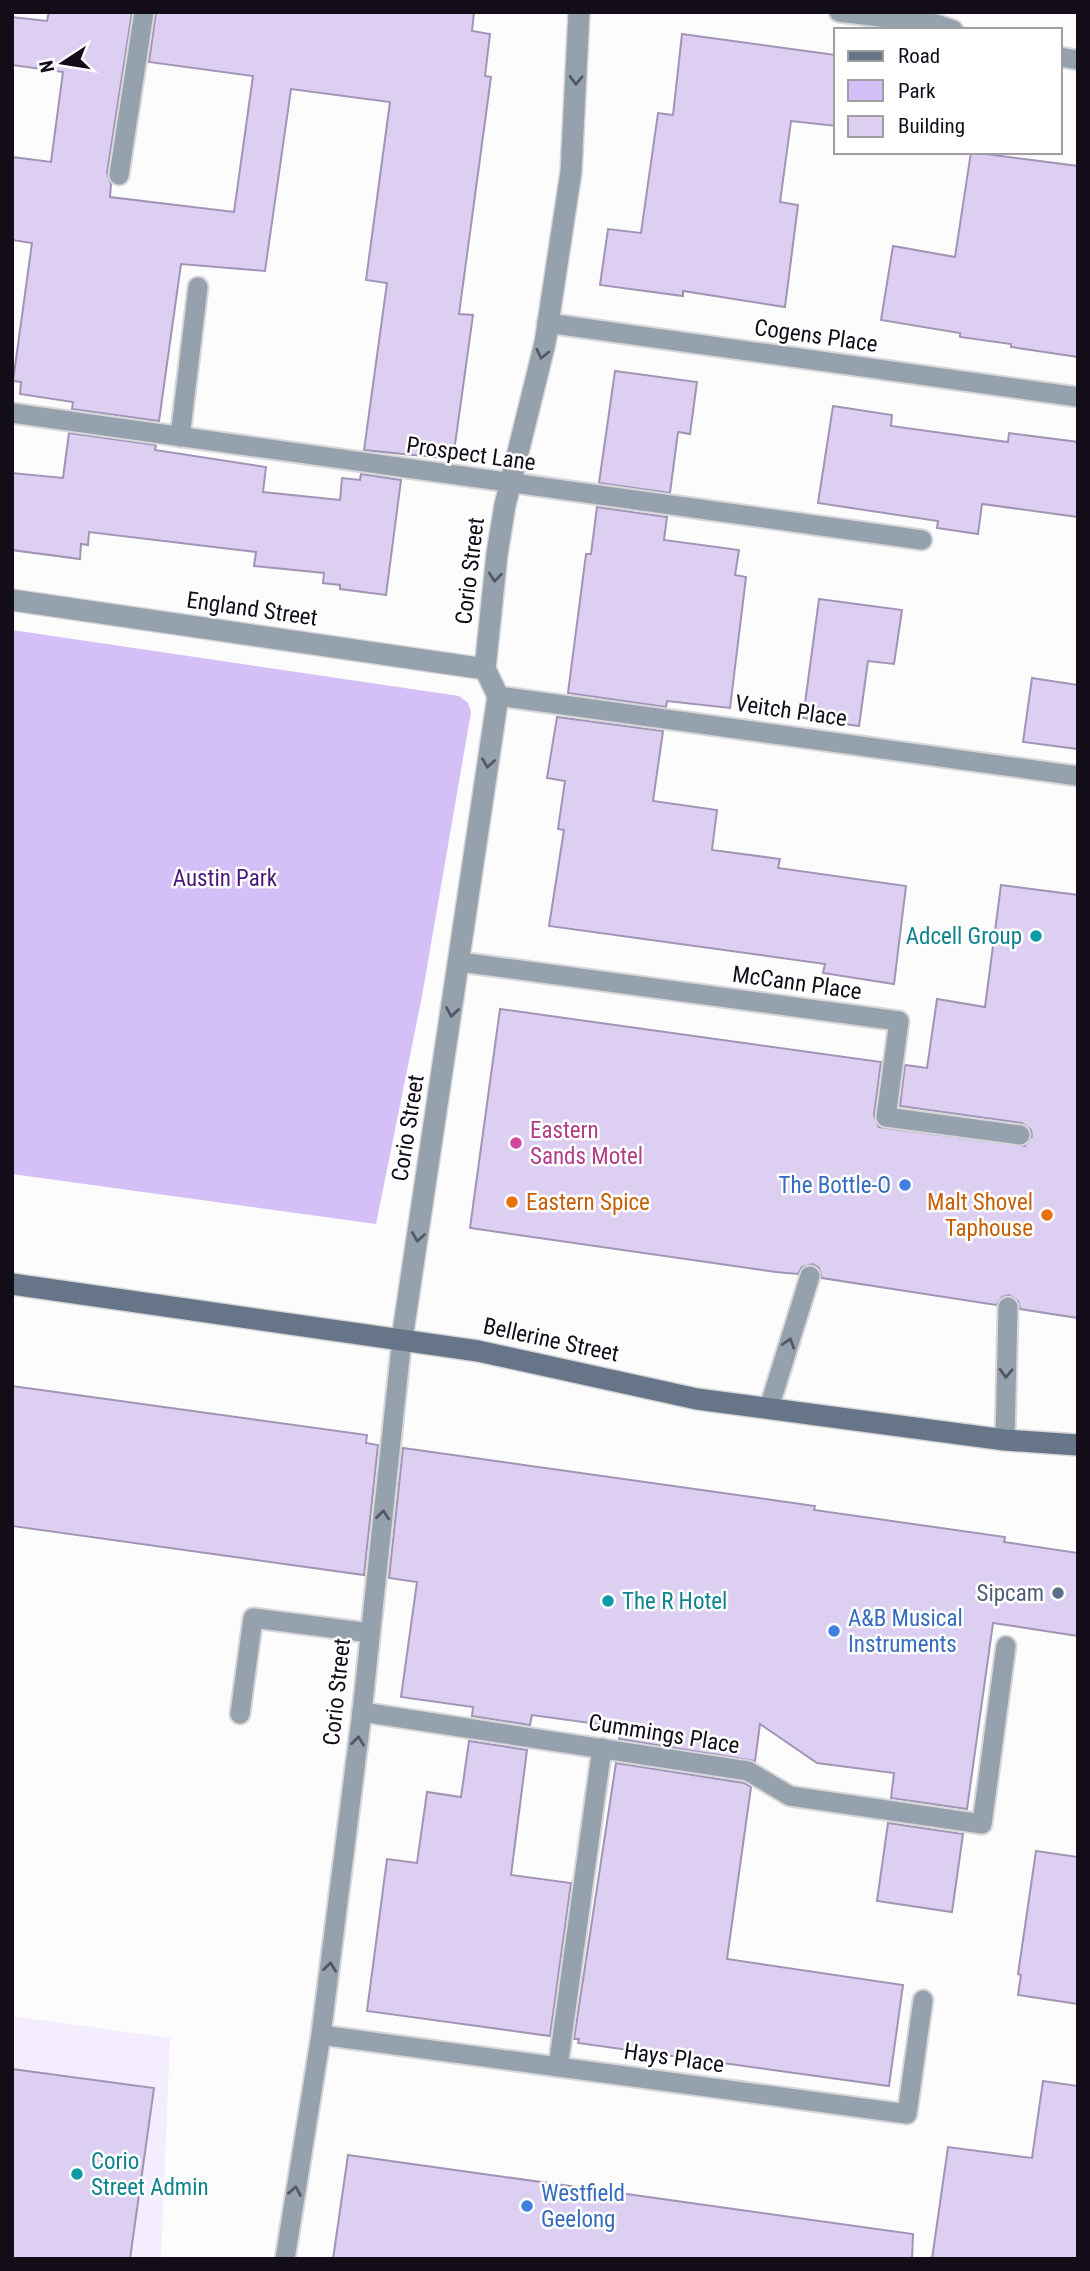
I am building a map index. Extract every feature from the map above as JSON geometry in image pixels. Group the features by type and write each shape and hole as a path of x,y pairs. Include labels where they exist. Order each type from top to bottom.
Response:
{"street":[{"name":"Corio Street","path":"485,669 497,554 510,484 547,323 571,172 579,12"},
{"name":"England Street","path":"12,600 485,669"},
{"path":"485,669 498,695"},
{"name":"Corio Street","path":"402,1339 498,695"},
{"name":"Bellerine Street","path":"12,1284 478,1351 697,1399 1005,1440 1078,1445"}],"lane":[{"path":"120,175 144,12"},
{"path":"839,12 936,24 947,28"},
{"path":"180,437 198,287"},
{"name":"Cogens Place","path":"547,323 1078,397"},
{"name":"Prospect Lane","path":"12,413 922,540"},
{"name":"Veitch Place","path":"498,695 1078,776"},
{"name":"McCann Place","path":"460,962 899,1021 886,1117 1020,1135"},
{"path":"769,1408 810,1276"},
{"path":"1005,1440 1008,1307"},
{"name":"Corio Street","path":"285,2259 321,2035 362,1712 402,1339"},
{"path":"240,1714 253,1618 370,1633"},
{"name":"Cummings Place","path":"362,1712 748,1772 790,1796 982,1824 1006,1646"},
{"path":"558,2067 602,1748"},
{"name":"Hays Place","path":"321,2035 907,2113 923,2000"}],"shaded area":[{"name":"Corio Street Admin","path":"12,2016 170,2038 161,2259 12,2259"}],"green space":[{"name":"Austin Park","path":"12,630 459,696 468,703 471,712 422,996 376,1224 12,1174"}],"building":[{"path":"49,12 132,12 107,173 111,184 110,197 234,212 253,76 149,62 156,12 474,12 472,31 490,34 485,76 491,77 459,314 473,315 453,459 364,450 387,283 366,280 390,102 291,89 265,271 181,264 159,421 72,409 73,402 20,394 21,382 13,381 32,243 12,240 12,157 51,162 63,72 12,65 12,17 47,21"},
{"path":"682,34 834,55 834,126 791,121 780,202 798,205 785,307 683,291 683,296 600,285 608,229 641,233 658,113 673,115"},
{"path":"971,154 1078,166 1078,357 1011,347 1011,344 960,337 960,333 881,320 893,246 955,257"},
{"path":"615,371 697,382 690,434 678,432 670,493 599,483"},
{"path":"833,406 892,415 891,426 1008,442 1009,433 1078,442 1078,517 982,504 978,534 937,528 938,521 818,503"},
{"path":"69,433 156,445 155,450 266,467 263,492 340,500 342,478 360,480 361,474 401,480 386,595 340,589 340,585 323,583 324,573 254,566 256,552 89,532 88,545 81,544 80,559 12,550 12,473 63,478"},
{"path":"597,507 667,517 664,540 739,550 735,575 746,577 730,708 667,701 666,707 568,693 586,554 591,554"},
{"path":"819,599 902,610 894,664 868,661 859,726 803,718"},
{"path":"1032,678 1078,685 1078,749 1023,742"},
{"path":"557,717 663,731 653,801 717,810 712,850 780,859 778,868 906,886 894,984 823,973 825,964 549,926 564,830 558,829 565,781 547,778"},
{"path":"1001,885 1078,895 1078,1318 1020,1309 1018,1301 1009,1295 1002,1297 996,1305 822,1278 819,1268 813,1264 802,1267 798,1274 776,1272 470,1228 500,1009 881,1062 874,1115 879,1127 1025,1146 1032,1136 1031,1130 1022,1123 900,1106 905,1065 927,1068 937,999 985,1007"},
{"path":"12,1386 367,1435 366,1443 378,1445 364,1575 12,1526"},
{"name":"The R Hotel","path":"403,1448 815,1506 814,1510 1005,1537 1004,1542 1078,1553 1078,1636 993,1623 967,1809 891,1798 894,1773 817,1763 760,1724 755,1761 619,1739 620,1727 532,1715 530,1725 472,1716 473,1707 401,1697 417,1582 389,1578"},
{"path":"469,1741 527,1750 511,1875 571,1883 550,2036 367,2011 387,1859 417,1863 427,1792 461,1797"},
{"path":"616,1763 744,1783 751,1787 727,1959 903,1985 889,2086 578,2043 579,2039 574,2039"},
{"path":"888,1823 963,1834 952,1912 877,1901"},
{"path":"1036,1851 1078,1857 1078,2004 1018,1995 1021,1975 1018,1974"},
{"name":"Corio Street Admin","path":"12,2069 154,2088 130,2259 12,2259"},
{"path":"1043,2081 1078,2086 1078,2259 932,2259 948,2147 1032,2158"},
{"name":"Westfield Geelong","path":"348,2155 913,2234 912,2259 333,2259"}],"place":[{"name":"Adcell Group","path":"1036,936"},
{"name":"Eastern Sands Motel","path":"516,1143"},
{"name":"The Bottle-O","path":"905,1185"},
{"name":"Eastern Spice","path":"512,1202"},
{"name":"Malt Shovel Taphouse","path":"1047,1215"},
{"name":"Sipcam","path":"1058,1593"},
{"name":"The R Hotel","path":"608,1601"},
{"name":"A&B Musical Instruments","path":"834,1631"},
{"name":"Corio Street Admin","path":"77,2174"},
{"name":"Westfield Geelong","path":"527,2206"}]}
